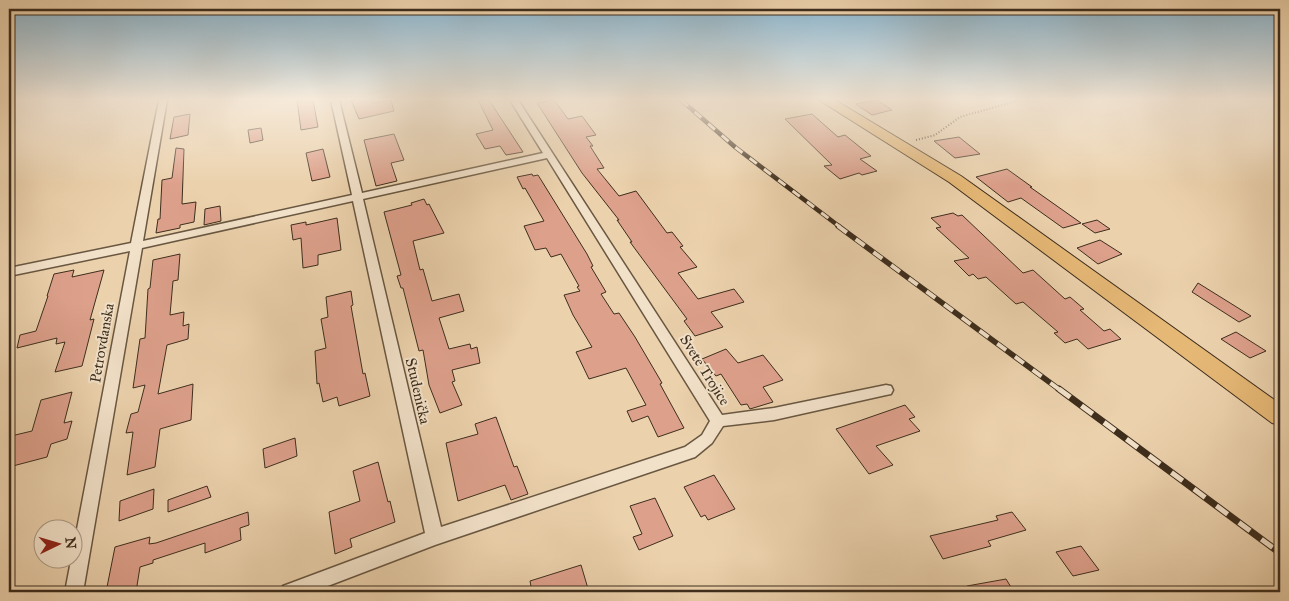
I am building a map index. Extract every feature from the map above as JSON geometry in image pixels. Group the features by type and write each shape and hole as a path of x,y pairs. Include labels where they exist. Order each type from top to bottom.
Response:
{"main road":[{"path":"872,128 955,179 999,210 1280,416"}],"street":[{"name":"Petrovdanska","path":"74,592 158,128"},
{"name":"Studenička","path":"341,128 435,536"},
{"name":"Svete Trojice","path":"435,536 690,452 707,439 718,421 532,128"},
{"path":"9,272 549,155"},
{"path":"718,421 774,414 886,390"},
{"path":"289,592 435,536"}],"path":[{"path":"897,143 935,135 945,128"}],"building":[{"path":"172,128 189,128 188,135 170,139"},
{"path":"261,128 263,140 250,143 248,130"},
{"path":"492,128 507,128 523,152 506,155 500,146 485,149 476,134 493,130"},
{"path":"553,128 591,128 596,135 586,137 593,146 590,146 604,168 597,169 619,196 636,191 667,233 672,232 683,246 680,247 697,267 678,273 698,299 734,289 744,302 711,312 723,327 695,336 684,321 687,319 630,242 632,242 617,220 619,220 582,173"},
{"path":"794,128 828,128 838,137 845,135 871,156 860,159 877,171 862,175 859,173 840,179 824,166 832,165"},
{"path":"394,134 404,160 391,163 397,181 376,186 364,140"},
{"path":"959,137 980,154 955,158 934,141"},
{"path":"176,148 184,149 182,204 196,202 194,222 180,225 180,228 156,233 158,219 160,219 162,180 172,178"},
{"path":"323,149 330,177 312,181 306,153"},
{"path":"1007,169 1081,223 1063,228 1021,198 1008,202 976,177"},
{"path":"532,174 533,176 538,175 587,254 593,266 591,267 606,292 601,294 614,314 619,313 635,337 662,383 660,384 684,428 658,437 648,416 632,422 627,411 646,405 626,368 589,379 576,352 592,347 573,315 564,295 580,291 577,287 579,286 561,254 551,257 546,248 535,250 524,226 544,221 517,177"},
{"path":"424,199 427,205 429,204 444,233 413,241 420,270 423,269 432,301 459,294 464,311 439,318 449,349 470,344 471,349 477,347 480,363 452,370 455,381 452,382 462,405 440,413 429,385 423,350 419,351 403,288 401,288 397,276 401,275 384,212 412,205 411,203"},
{"path":"220,206 221,221 204,225 205,209"},
{"path":"953,213 958,216 962,215 1023,273 1033,270 1065,299 1070,297 1084,309 1080,310 1104,331 1110,329 1121,339 1088,349 1077,339 1065,343 1054,333 1058,332 1023,302 1016,304 986,277 978,279 973,274 969,276 954,261 969,258 936,228 941,227 931,218"},
{"path":"337,218 341,250 318,255 318,265 303,268 301,238 293,240 291,225 306,222 306,225"},
{"path":"1097,220 1110,229 1095,233 1082,224"},
{"path":"1100,240 1122,254 1098,264 1077,248"},
{"path":"180,254 178,280 173,281 170,315 184,312 183,326 189,324 188,339 167,345 158,394 193,384 191,420 160,429 155,467 127,475 133,432 126,433 131,414 138,412 145,385 133,388 140,339 145,338 148,289 150,288 153,260"},
{"path":"74,270 72,277 104,270 90,320 94,319 82,366 55,372 65,342 56,344 57,338 17,348 20,335 36,331 54,274"},
{"path":"1198,283 1251,316 1239,322 1192,292"},
{"path":"351,291 353,305 351,306 363,374 365,373 370,396 339,406 337,397 323,402 319,383 317,384 315,351 326,348 321,319 328,317 326,297"},
{"path":"1236,332 1266,351 1250,358 1221,339"},
{"path":"726,349 738,363 763,355 783,380 763,387 773,402 750,409 747,404 741,405 721,374 716,376 702,359"},
{"path":"72,392 64,423 72,421 67,439 51,444 47,457 9,467 9,443 11,436 32,431 41,400"},
{"path":"905,405 915,417 909,419 920,431 876,446 893,465 869,474 836,429"},
{"path":"496,417 514,467 517,466 528,494 511,500 505,485 458,501 446,443 478,434 475,424"},
{"path":"295,438 297,456 265,468 263,449"},
{"path":"378,462 395,522 350,539 352,547 335,554 329,512 360,501 353,471"},
{"path":"714,475 735,509 708,520 705,515 701,517 684,487"},
{"path":"207,486 211,497 168,512 168,500"},
{"path":"154,489 153,509 119,521 120,501"},
{"path":"655,498 673,536 639,550 633,537 642,534 630,506"},
{"path":"248,512 249,525 240,528 241,540 205,553 205,543 153,560 153,563 140,567 136,592 106,592 115,547 150,537 149,544 156,543"},
{"path":"1012,512 1026,530 988,541 991,546 943,559 930,536 998,520 996,516"},
{"path":"1081,546 1099,570 1073,576 1056,552"},
{"path":"581,565 589,592 532,592 530,581"},
{"path":"1006,579 1014,592 967,592 967,586"}],"railway":[{"path":"713,128 735,147 840,227"},
{"path":"838,226 1060,390"},
{"path":"1059,389 1280,553"}]}
